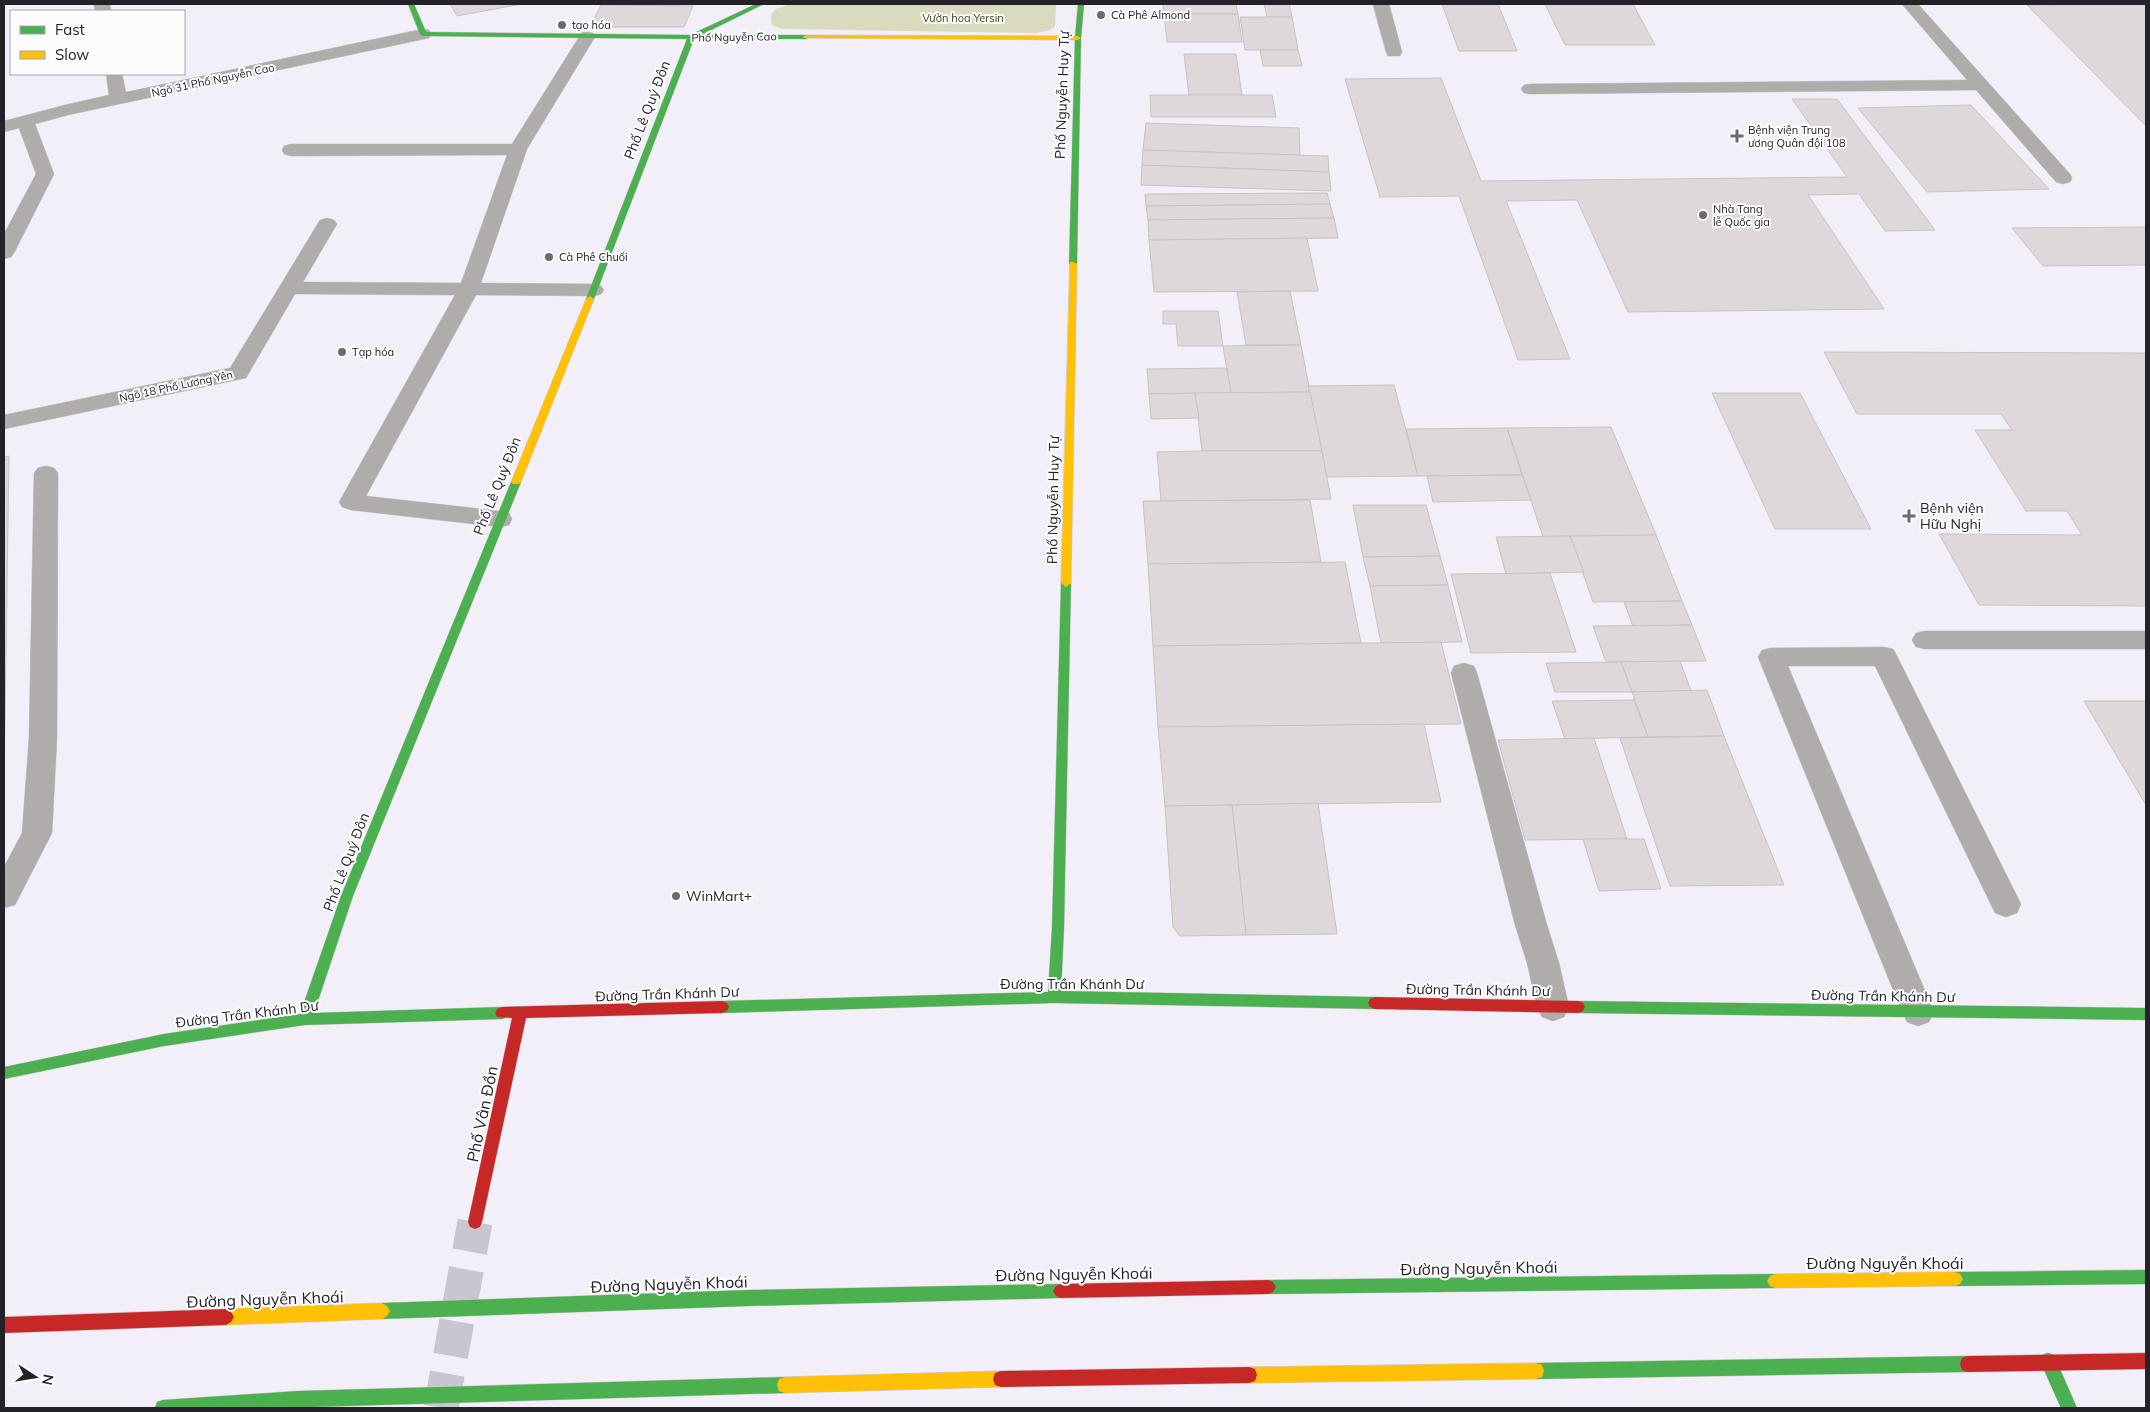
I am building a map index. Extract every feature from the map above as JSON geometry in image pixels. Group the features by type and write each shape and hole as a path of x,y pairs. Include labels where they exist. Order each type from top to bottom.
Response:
{"street":[{"path":"411,4 423,34"},
{"path":"691,37 761,4"},
{"name":"Phố Nguyễn Huy Tự","path":"1054,997 1059,898 1080,4"},
{"path":"1381,4 1394,52"},
{"path":"1910,4 2063,178"},
{"name":"Phố Nguyễn Cao","path":"423,34 587,37 1078,38"},
{"name":"Ngõ 31 Phố Nguyễn Cao","path":"4,127 118,99 423,34"},
{"path":"500,519 351,502 469,289 518,149 587,37"},
{"name":"Phố Lê Quý Đôn","path":"305,1019 347,896 594,290 691,37"},
{"path":"114,75 118,99"},
{"path":"1530,89 1981,85"},
{"path":"4,253 45,174 26,121"},
{"path":"291,150 518,149"},
{"name":"Ngõ 18 Phố Lương Yên","path":"4,422 238,373 326,224"},
{"path":"289,288 594,290"},
{"path":"4,896 37,833 42,738 46,473"},
{"path":"1925,640 2146,640"},
{"path":"1918,1012 1771,657 1884,656 2006,904"},
{"path":"1464,673 1531,925 1544,963 1553,1007"},
{"name":"Đường Trần Khánh Dư","path":"4,1073 164,1040 305,1019 1054,997 1553,1007 2146,1014"},
{"name":"Phố Vân Đồn","path":"475,1222 520,1013"},
{"name":"Đường Nguyễn Khoái","path":"4,1325 768,1297 1180,1288 2146,1277"},
{"path":"2048,1361 2069,1408"},
{"path":"163,1408 308,1399 960,1379 2146,1361"}],"green space":[{"name":"Vườn hoa Yersin","path":"790,4 1056,4 1055,26 1050,30 1037,33 782,29 772,25 773,12"}],"building":[{"path":"450,4 522,4 457,16"},
{"path":"1163,4 1236,4 1238,14 1164,14"},
{"path":"1264,4 1289,4 1292,17 1267,17"},
{"path":"1442,4 1498,4 1517,51 1459,51"},
{"path":"1545,4 1633,4 1655,45 1565,45"},
{"path":"2146,4 2146,126 2027,5"},
{"path":"601,5 693,6 684,27 590,27"},
{"path":"1164,14 1238,14 1242,42 1167,42"},
{"path":"1240,17 1292,17 1298,50 1245,50"},
{"path":"1260,50 1298,50 1302,66 1263,66"},
{"path":"1184,54 1236,54 1242,95 1189,95"},
{"name":"Nhà Tang lễ Quốc gia","path":"1441,78 1481,181 1847,177 1792,99 1837,99 1935,230 1885,231 1859,194 1808,195 1884,309 1628,312 1577,200 1506,201 1570,359 1518,360 1459,196 1380,197 1345,79"},
{"path":"1150,95 1272,95 1276,117 1151,117"},
{"path":"1971,105 2049,189 1927,192 1858,108"},
{"path":"1146,123 1299,128 1300,155 1143,150"},
{"path":"1143,150 1328,156 1329,172 1142,165"},
{"path":"1142,165 1329,172 1331,191 1141,185"},
{"path":"1327,193 1330,204 1146,206 1145,194"},
{"path":"1330,204 1334,218 1148,220 1146,206"},
{"path":"1334,218 1338,238 1149,240 1148,220"},
{"path":"2146,227 2146,265 2043,266 2012,228"},
{"path":"1307,238 1318,291 1154,292 1149,240"},
{"path":"1290,291 1301,345 1246,345 1237,292"},
{"path":"1163,311 1218,311 1223,346 1178,346 1176,324 1163,324"},
{"path":"1301,345 1310,392 1231,393 1223,346"},
{"path":"1824,352 2146,353 2146,606 1979,605 1939,534 2082,535 2067,511 2026,511 1975,430 2012,430 2001,414 1857,414"},
{"path":"1227,368 1231,393 1149,394 1147,369"},
{"path":"1394,385 1418,476 1327,477 1308,386"},
{"path":"1310,392 1322,451 1202,451 1195,393"},
{"path":"1195,393 1199,418 1151,419 1149,394"},
{"path":"1712,393 1800,393 1871,529 1775,529"},
{"path":"1611,427 1656,535 1543,537 1507,428"},
{"path":"1507,428 1522,475 1418,476 1406,429"},
{"path":"1322,451 1331,499 1161,501 1157,452"},
{"path":"9,456 4,785 4,457"},
{"path":"1522,475 1531,500 1433,502 1427,476"},
{"path":"1310,500 1321,562 1148,564 1143,501"},
{"path":"1353,505 1426,505 1440,556 1363,557"},
{"path":"1656,535 1682,601 1593,602 1570,536"},
{"path":"1570,536 1584,572 1506,574 1496,537"},
{"path":"1440,556 1448,585 1370,586 1363,557"},
{"path":"1345,562 1361,643 1153,646 1148,564"},
{"path":"1550,573 1576,652 1471,653 1451,574"},
{"path":"1448,585 1462,642 1381,643 1370,586"},
{"path":"1682,601 1692,625 1633,626 1624,602"},
{"path":"1692,625 1706,661 1606,662 1593,626"},
{"path":"1441,642 1461,724 1158,727 1153,646"},
{"path":"1680,661 1691,691 1632,692 1621,662"},
{"path":"1621,662 1632,692 1555,692 1546,663"},
{"path":"1707,690 1724,736 1648,737 1632,692"},
{"path":"1634,700 1648,737 1565,739 1552,701"},
{"path":"2084,701 2146,701 2146,805"},
{"path":"1424,724 1441,802 1165,806 1158,727"},
{"path":"1724,736 1784,885 1670,886 1620,738"},
{"path":"1594,738 1627,839 1525,840 1498,740"},
{"path":"1318,803 1337,934 1246,935 1232,805"},
{"path":"1232,805 1246,935 1180,936 1173,927 1165,806"},
{"path":"1583,839 1644,839 1661,889 1599,891"}],"tunnel":[{"path":"441,1408 475,1222"}],"traffic: fast":[{"path":"411,4 423,34 587,37 806,37"},
{"path":"590,299 691,37 761,4"},
{"path":"1073,264 1078,38 1081,4"},
{"path":"305,1019 347,896 516,482"},
{"path":"1054,997 1058,928 1066,583"},
{"path":"722,1007 1054,997 1375,1003"},
{"path":"1578,1007 2146,1014"},
{"path":"4,1073 164,1040 305,1019 502,1013"},
{"path":"1955,1279 2146,1277"},
{"path":"1268,1287 1775,1281"},
{"path":"382,1311 749,1298 1061,1291"},
{"path":"2048,1361 2069,1408"},
{"path":"1536,1371 1968,1364"},
{"path":"163,1408 298,1399 785,1385"}],"traffic: slow":[{"path":"806,37 1078,38"},
{"path":"1066,583 1073,264"},
{"path":"516,482 590,299"},
{"path":"1775,1281 1955,1279"},
{"path":"226,1317 382,1311"},
{"path":"1249,1375 1536,1371"},
{"path":"785,1385 1001,1379"}],"traffic: jam":[{"path":"1375,1003 1578,1007"},
{"path":"502,1013 722,1007"},
{"path":"475,1222 520,1013"},
{"path":"1061,1291 1268,1287"},
{"path":"4,1325 226,1317"},
{"path":"1968,1364 2146,1361"},
{"path":"1001,1379 1249,1375"}],"place":[{"name":"Cà Phê Almond","path":"1101,15"},
{"name":"tạo hóa","path":"562,25"},
{"name":"Bệnh viện Trung ương Quân đội 108","path":"1737,136"},
{"name":"Nhà Tang lễ Quốc gia","path":"1703,215"},
{"name":"Cà Phê Chuối","path":"549,257"},
{"name":"Tạp hóa","path":"342,352"},
{"name":"Bệnh viện Hữu Nghị","path":"1909,516"},
{"name":"WinMart+","path":"676,896"}]}
